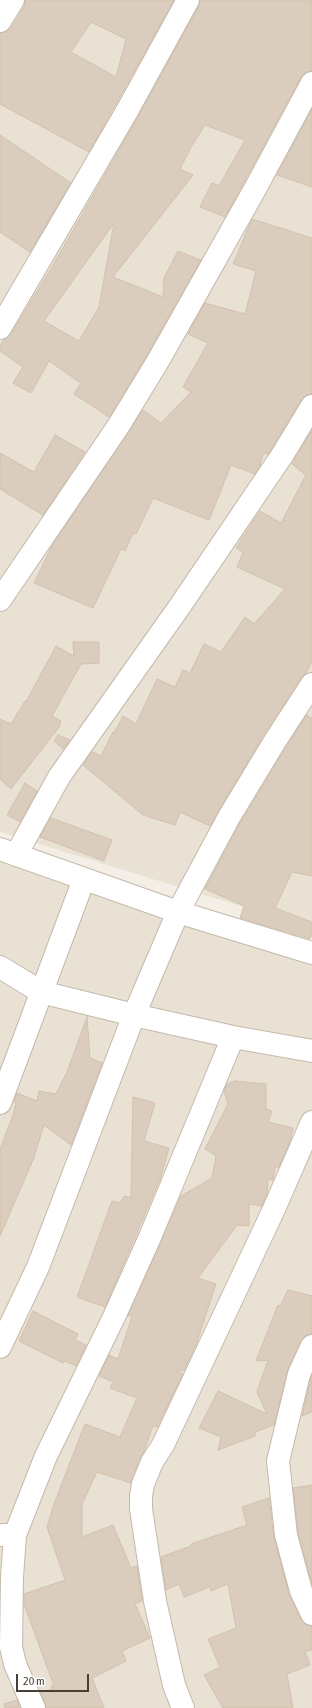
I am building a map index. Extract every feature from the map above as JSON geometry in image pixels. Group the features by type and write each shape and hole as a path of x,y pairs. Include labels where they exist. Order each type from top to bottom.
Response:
{"street":[{"path":"0,21 13,0"},
{"path":"0,328 127,111 188,0"},
{"path":"0,600 119,425 158,360 255,189 312,83"},
{"path":"312,406 283,454 180,606 8,852 178,912 312,953"},
{"path":"0,1346 38,1267 134,1016 178,912 229,817 275,741 312,684"},
{"path":"0,1103 84,879"},
{"path":"0,967 41,992 134,1016 233,1037 312,1051"},
{"path":"34,1708 15,1664 11,1647 12,1577 8,1535 114,1318 150,1237 233,1037"},
{"path":"183,1708 174,1686 155,1602 141,1510 141,1496 152,1462 163,1444 274,1209 312,1122"},
{"path":"312,1346 300,1374 278,1460 286,1535 300,1591 312,1614"}],"shaded area":[{"path":"0,0 312,0 312,928 0,832"},
{"path":"0,842 312,942 312,1708 0,1708"}],"building":[{"path":"25,0 174,0 89,152 0,104 0,33 6,32 11,28 24,7","holes":["91,22 126,39 116,77 71,52"]},
{"path":"200,0 312,0 312,71 306,72 301,77 225,217 200,207 212,183 219,186 245,140 205,125 191,147 180,169 193,175 113,277 163,297 164,278 178,251 201,260 147,355 109,417 74,394 81,383 49,361 31,393 13,383 23,367 0,351 0,346 4,339 11,334 52,267 138,117 199,6","holes":["114,223 99,307 79,341 44,321"]},
{"path":"312,109 312,187 277,175"},
{"path":"0,135 71,183 30,252 0,232"},
{"path":"252,219 312,238 312,394 306,395 301,400 268,454 263,453 260,466 255,474 231,465 209,520 153,498 136,534 133,533 125,551 121,549 93,608 34,583 52,546 143,410 161,423 191,392 183,387 208,343 188,334 205,303 245,314 256,271 233,264"},
{"path":"312,430 312,662 264,734 210,826 180,812 175,825 143,815 83,765 92,752 101,756 123,716 136,724 157,679 175,687 183,670 190,673 204,644 221,652 245,617 254,624 285,589 237,567 243,552 236,548 260,511 281,523 306,475 292,464"},
{"path":"55,435 85,452 43,515 0,489 0,453 34,472"},
{"path":"73,642 99,642 99,663 81,664 52,716 61,721 59,727 11,789 0,779 0,719 11,724 25,701 26,702 56,646 74,656"},
{"path":"306,715 312,718 312,876 292,872 275,908 312,922 312,935 310,939 240,918 244,906 205,889 240,823"},
{"path":"58,735 70,740 63,749 54,741"},
{"path":"25,783 37,791 20,822 7,815"},
{"path":"51,818 112,840 104,861 40,837"},
{"path":"87,1017 90,1058 102,1063 71,1145 44,1125 33,1160 0,1236 0,1149 13,1115 16,1104 14,1102 17,1093 37,1101 39,1091 56,1094 67,1072"},
{"path":"235,1081 266,1084 266,1109 272,1111 268,1122 293,1128 290,1142 279,1167 275,1167 273,1180 268,1179 267,1194 262,1206 249,1204 249,1226 237,1225 198,1278 216,1284 196,1345 184,1370 177,1371 183,1374 157,1427 153,1426 131,1483 97,1472 82,1504 82,1537 113,1525 131,1568 137,1566 142,1601 135,1604 150,1638 122,1651 126,1661 92,1678 104,1708 46,1708 41,1692 52,1689 51,1686 54,1686 24,1604 24,1594 65,1580 47,1527 54,1504 85,1424 120,1437 137,1398 110,1388 113,1382 99,1376 109,1355 118,1359 132,1317 128,1315 181,1196 212,1178 216,1156 205,1149 228,1104 224,1091 227,1084"},
{"path":"133,1097 155,1103 144,1141 169,1148 160,1179 105,1307 77,1297 112,1201 120,1203 124,1196 131,1198"},
{"path":"288,1290 312,1296 312,1334 305,1336 301,1340 288,1369 274,1425 255,1432 255,1436 218,1450 221,1437 199,1428 218,1391 267,1414 257,1392 268,1360 256,1361 278,1305 280,1306"},
{"path":"33,1311 78,1334 75,1340 86,1345 76,1366 65,1361 63,1363 19,1341"},
{"path":"312,1376 312,1412 302,1416 311,1378"},
{"path":"312,1485 312,1584 298,1533 293,1488"},
{"path":"269,1498 274,1538 289,1594 301,1620 305,1624 312,1626 312,1650 305,1651 310,1665 287,1674 293,1708 223,1708 204,1675 220,1667 208,1639 236,1628 228,1584 211,1591 210,1587 184,1597 179,1584 166,1590 161,1557 191,1546 191,1544 247,1525 242,1507"},
{"path":"17,1700 20,1708 5,1708 4,1704"}]}
